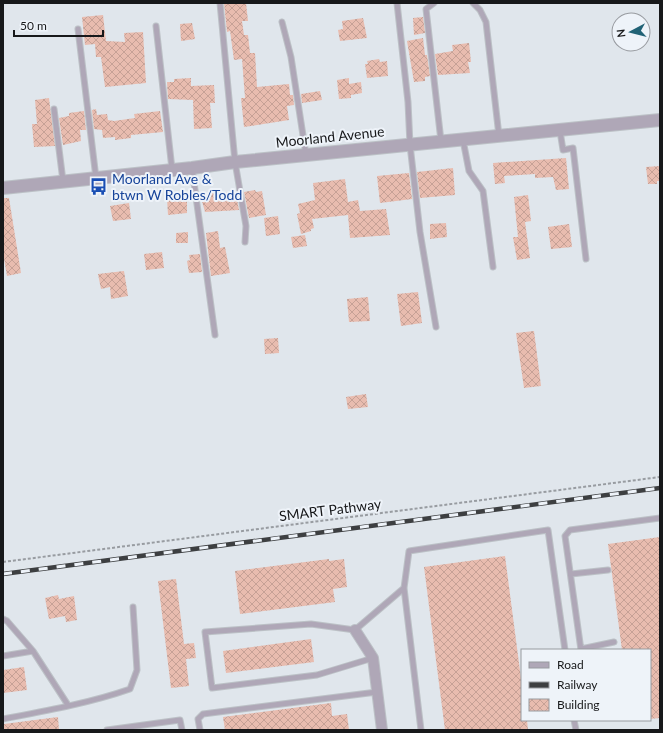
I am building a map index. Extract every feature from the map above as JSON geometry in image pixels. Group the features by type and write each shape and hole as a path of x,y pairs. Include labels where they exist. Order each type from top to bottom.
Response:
{"street":[{"name":"Moorland Avenue","path":"3,188 235,162 660,120"},
{"path":"356,630 373,658 382,730"}],"lane":[{"path":"220,3 235,162 246,226 245,242"},
{"path":"397,3 420,232 436,327"},
{"path":"434,3 426,10 441,142"},
{"path":"473,3 480,10 486,22 498,136"},
{"path":"282,22 294,72 306,155"},
{"path":"156,26 172,169"},
{"path":"78,29 96,178"},
{"path":"54,109 63,181"},
{"path":"560,130 563,150 573,148 586,259"},
{"path":"462,139 469,171 483,191 493,267"},
{"path":"192,168 214,335"},
{"path":"614,642 581,649 571,574 564,536 570,530 660,518"},
{"path":"421,730 404,588 409,551 548,530 565,649"},
{"path":"571,574 608,570"},
{"path":"373,658 318,675 212,688 205,632 311,624 356,630 404,588"},
{"path":"3,719 47,711 109,696 130,689 137,670 133,607"},
{"path":"3,619 7,621 33,652 68,705"},
{"path":"3,656 33,652"},
{"path":"200,730 198,719 203,714 377,692"},
{"path":"108,730 180,720 182,730"}],"path":[{"name":"SMART Pathway","path":"3,562 660,477"}],"building":[{"path":"224,3 246,3 248,21 242,21 244,35 248,35 250,53 255,53 257,87 289,84 290,95 293,95 294,105 287,106 289,120 244,127 241,98 245,98 242,59 234,60 230,31 227,32"},
{"path":"103,15 106,41 125,42 124,33 143,32 146,83 105,87 101,57 96,57 95,44 85,45 82,17"},
{"path":"423,17 425,33 414,35 413,18"},
{"path":"363,18 367,38 340,41 338,30 343,29 342,21"},
{"path":"192,23 195,39 181,41 180,24"},
{"path":"423,38 430,76 425,77 425,81 414,82 407,41"},
{"path":"469,43 471,62 468,62 470,73 438,75 435,54 453,51 452,45"},
{"path":"379,59 380,62 387,61 388,76 367,78 365,64 368,64 367,61"},
{"path":"191,78 191,86 214,85 215,103 210,103 212,128 194,129 193,100 168,99 167,82 174,82 174,79"},
{"path":"349,78 349,84 361,82 362,93 351,95 351,98 339,99 337,80"},
{"path":"320,91 322,100 302,103 301,94"},
{"path":"49,98 55,146 34,147 32,124 37,124 35,100"},
{"path":"96,109 97,115 107,114 108,120 114,121 135,118 134,114 160,111 163,132 131,135 131,138 115,140 115,137 103,138 102,130 94,129 92,110"},
{"path":"84,111 86,130 80,130 81,141 63,145 59,118 69,116 69,113"},
{"path":"566,158 569,189 556,190 553,177 535,178 535,174 504,176 505,183 495,184 493,163"},
{"path":"660,166 660,181 657,181 657,184 648,184 646,167"},
{"path":"453,168 455,195 420,198 417,172"},
{"path":"409,173 412,199 380,203 377,176"},
{"path":"345,179 348,202 358,200 360,211 386,209 390,235 350,238 348,215 312,219 314,228 311,229 311,231 301,234 297,214 300,213 298,204 315,200 313,183"},
{"path":"255,190 256,192 262,191 266,215 249,218 244,192"},
{"path":"228,192 228,194 236,193 239,210 205,212 200,194"},
{"path":"528,195 531,221 525,222 530,258 517,260 513,237 518,237 514,197"},
{"path":"187,196 187,213 168,215 167,198"},
{"path":"3,198 9,198 21,273 7,276 3,253"},
{"path":"129,203 131,219 113,221 110,206"},
{"path":"278,216 280,234 266,236 264,218"},
{"path":"446,223 447,237 430,239 430,224"},
{"path":"569,224 572,247 551,249 548,227"},
{"path":"218,231 220,248 225,247 230,273 211,276 206,233"},
{"path":"188,232 188,243 176,243 176,233"},
{"path":"305,235 307,246 293,248 291,237"},
{"path":"162,252 164,268 146,270 144,254"},
{"path":"200,254 202,272 189,273 187,261 190,260 189,255"},
{"path":"124,271 128,296 111,299 110,287 101,289 98,274"},
{"path":"418,292 422,323 401,326 397,294"},
{"path":"368,297 370,321 349,322 347,299"},
{"path":"534,331 541,386 524,388 516,333"},
{"path":"278,338 279,353 265,354 264,339"},
{"path":"366,394 368,407 348,409 346,397"},
{"path":"660,537 660,718 651,719 651,649 622,649 608,544"},
{"path":"505,556 521,678 521,721 527,721 528,730 445,730 424,567"},
{"path":"329,559 329,561 344,559 347,587 333,589 335,602 240,614 235,571"},
{"path":"176,579 184,644 194,643 196,658 186,659 189,686 171,688 158,581"},
{"path":"58,595 59,599 74,596 77,620 66,622 65,616 49,619 45,598"},
{"path":"311,639 314,662 226,673 223,651"},
{"path":"24,667 27,690 3,693 3,670"},
{"path":"331,703 332,716 347,714 349,730 225,730 223,717"},
{"path":"58,717 59,730 4,730 4,724"}],"railway":[{"path":"3,574 660,488"}],"place":[{"name":"Moorland Ave & btwn W Robles/Todd","path":"99,187"}]}
